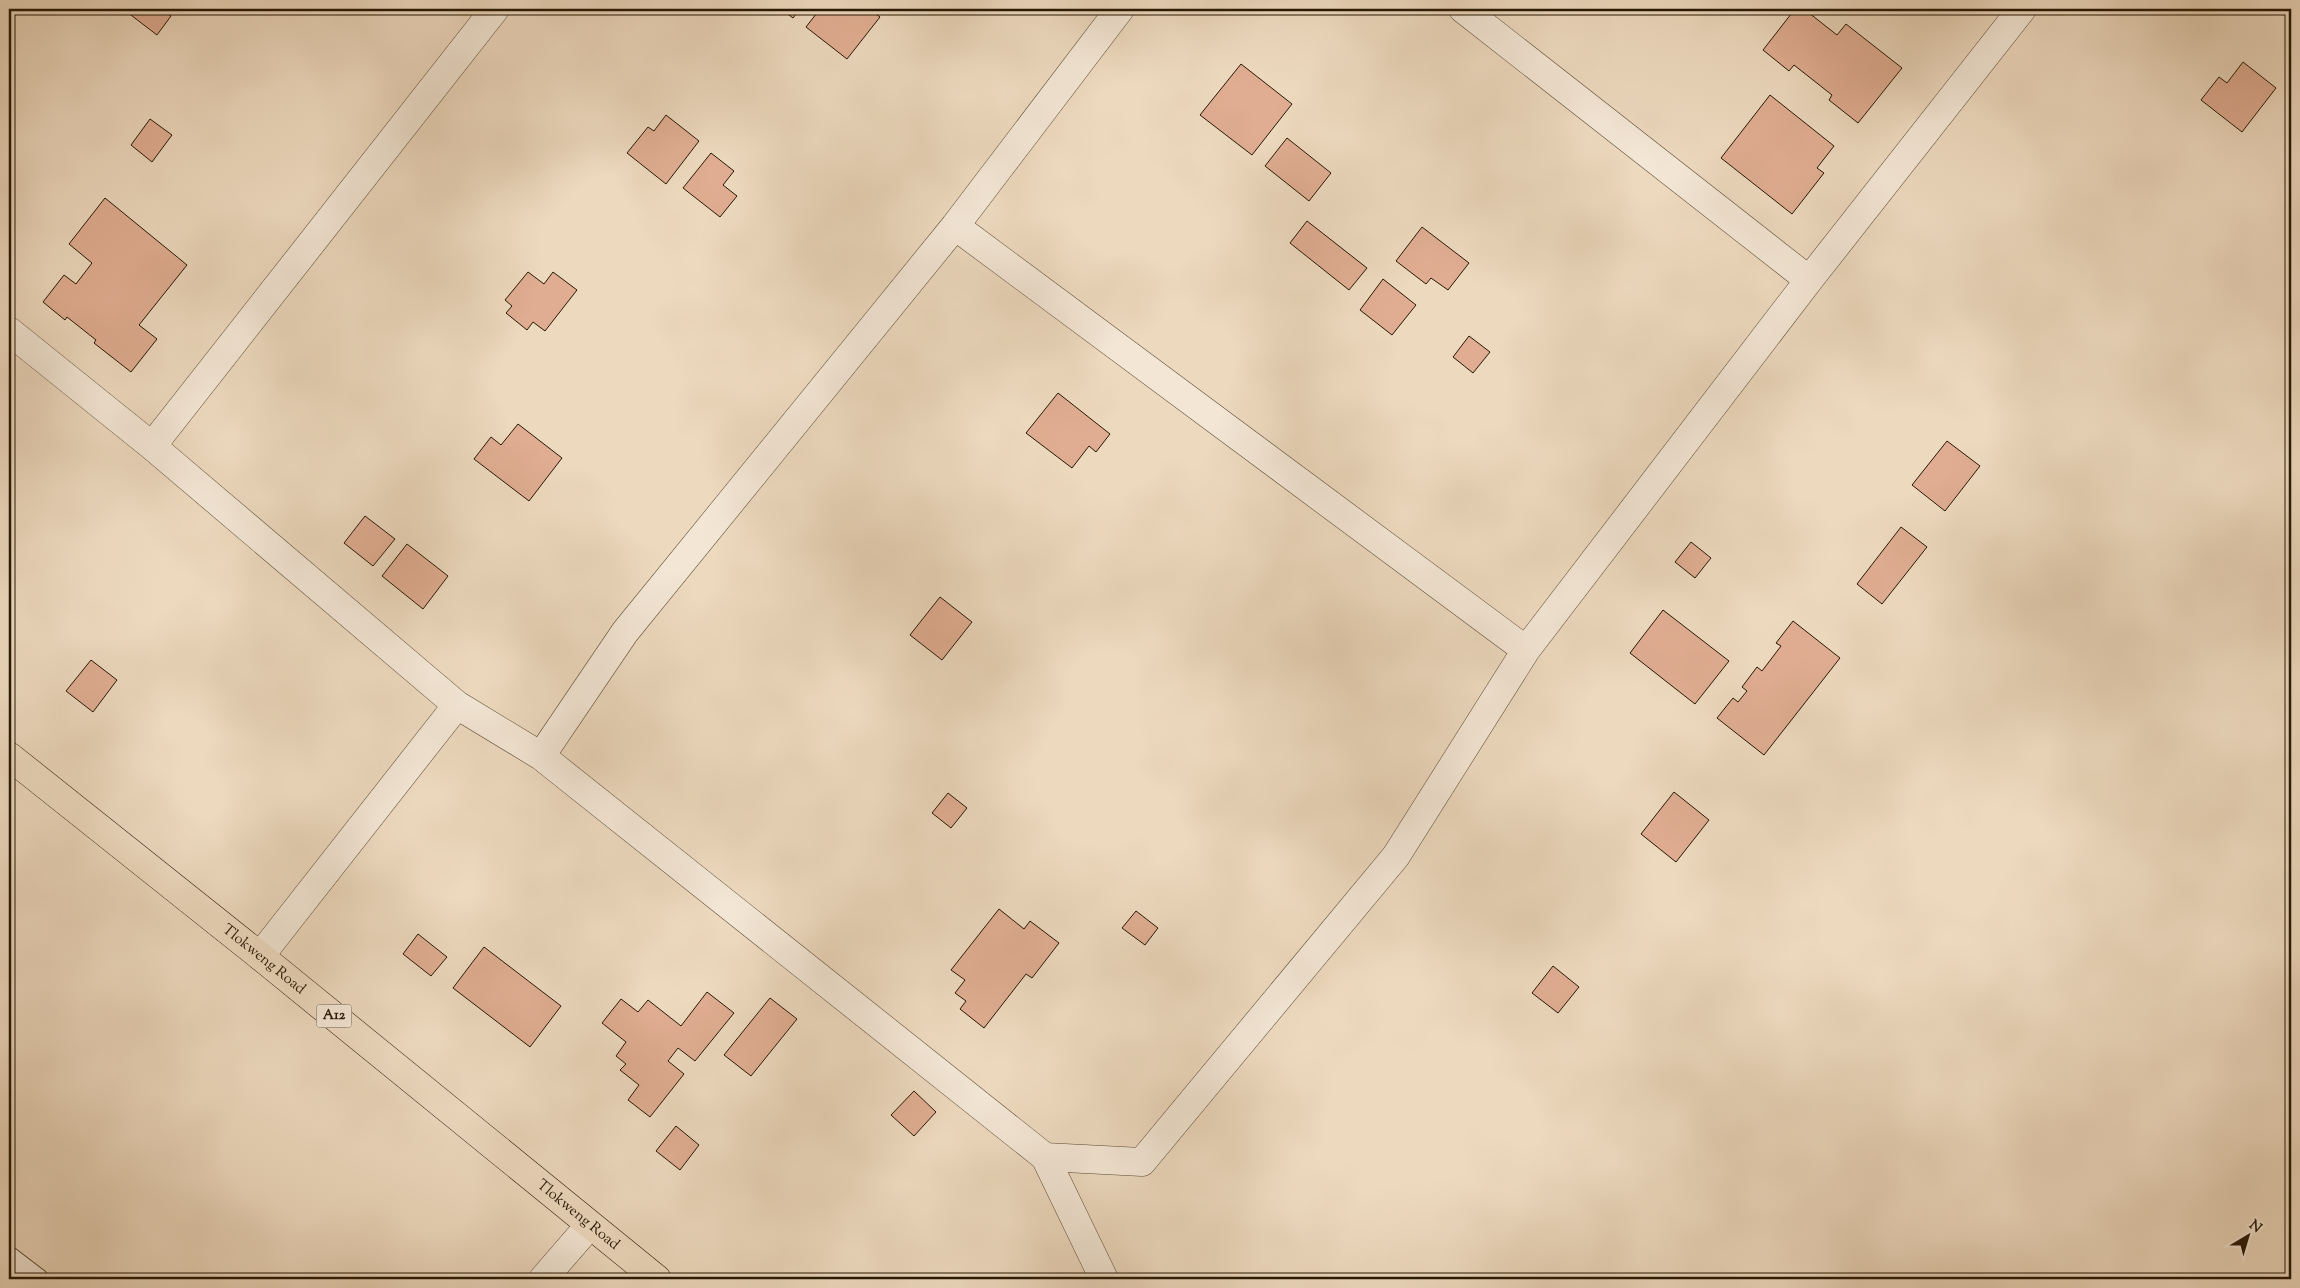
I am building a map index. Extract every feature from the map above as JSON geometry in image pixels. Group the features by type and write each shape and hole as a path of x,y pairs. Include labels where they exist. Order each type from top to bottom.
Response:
{"main road":[{"name":"Tlokweng Road","path":"9,756 260,956 657,1279"}],"street":[{"path":"152,446 496,9"},
{"path":"541,756 625,632 955,226 1120,9"},
{"path":"1463,9 1809,280"},
{"path":"1044,1157 1142,1162 1396,856 1526,650 1809,280 2022,9"},
{"path":"955,226 1526,650"},
{"path":"9,331 152,446 456,705 541,756 1044,1157 1104,1279"},
{"path":"260,956 456,705"},
{"path":"542,1279 590,1226"}],"lane":[{"path":"9,1256 39,1279"}],"building":[{"path":"123,9 165,9 164,11 171,16 157,35"},
{"path":"781,9 800,9 793,18"},
{"path":"820,9 869,9 880,17 847,59 806,27"},
{"path":"1795,9 1804,9 1837,35 1846,24 1902,68 1858,123 1829,100 1832,95 1794,65 1789,71 1763,50"},
{"path":"2243,62 2276,88 2242,132 2201,100 2219,77 2227,83"},
{"path":"1241,64 1292,104 1252,155 1200,115"},
{"path":"1770,95 1834,146 1817,168 1824,173 1792,214 1721,158"},
{"path":"666,115 699,141 666,184 627,153 648,127 654,131"},
{"path":"150,119 172,135 152,162 131,145"},
{"path":"1287,138 1331,173 1309,201 1265,166"},
{"path":"711,153 734,171 723,185 737,196 720,217 683,188"},
{"path":"105,198 187,265 139,325 157,339 131,372 94,343 96,340 67,317 65,320 43,302 64,275 76,284 92,263 69,244"},
{"path":"1307,221 1367,268 1349,290 1290,243"},
{"path":"1422,227 1469,263 1448,290 1431,278 1426,284 1396,261"},
{"path":"528,272 544,284 553,272 577,290 545,331 533,322 527,330 506,313 512,306 505,300"},
{"path":"1383,279 1416,305 1392,335 1360,310"},
{"path":"1469,336 1490,352 1473,373 1453,357"},
{"path":"1058,393 1110,434 1096,452 1089,446 1072,468 1026,433"},
{"path":"518,424 562,458 529,501 474,459 491,437 501,445"},
{"path":"1947,441 1980,466 1945,511 1912,485"},
{"path":"365,516 395,539 373,566 344,543"},
{"path":"1901,527 1927,547 1882,604 1857,584"},
{"path":"1691,542 1711,558 1695,578 1675,562"},
{"path":"407,544 448,576 423,609 382,576"},
{"path":"940,597 972,622 942,660 910,635"},
{"path":"1663,610 1729,661 1695,704 1630,653"},
{"path":"1793,621 1840,658 1764,755 1717,718 1733,698 1738,702 1747,691 1742,687 1757,667 1762,671 1781,646 1776,643"},
{"path":"91,660 117,680 93,712 66,691"},
{"path":"1674,792 1709,820 1676,862 1641,834"},
{"path":"948,793 967,808 951,828 932,813"},
{"path":"999,909 1024,929 1030,921 1059,943 1032,978 1026,974 984,1028 960,1009 966,1001 955,993 965,980 951,970"},
{"path":"1136,911 1158,928 1145,945 1122,928"},
{"path":"418,934 447,957 431,976 403,954"},
{"path":"484,947 561,1006 530,1047 453,988"},
{"path":"1553,966 1579,987 1558,1013 1532,993"},
{"path":"707,992 734,1013 695,1061 678,1048 668,1061 684,1074 650,1117 628,1100 639,1085 620,1070 626,1064 616,1056 626,1042 602,1023 621,999 638,1012 648,1000 681,1026"},
{"path":"770,998 797,1019 751,1076 724,1055"},
{"path":"914,1091 936,1112 914,1136 891,1115"},
{"path":"676,1126 699,1145 680,1170 656,1151"}]}
